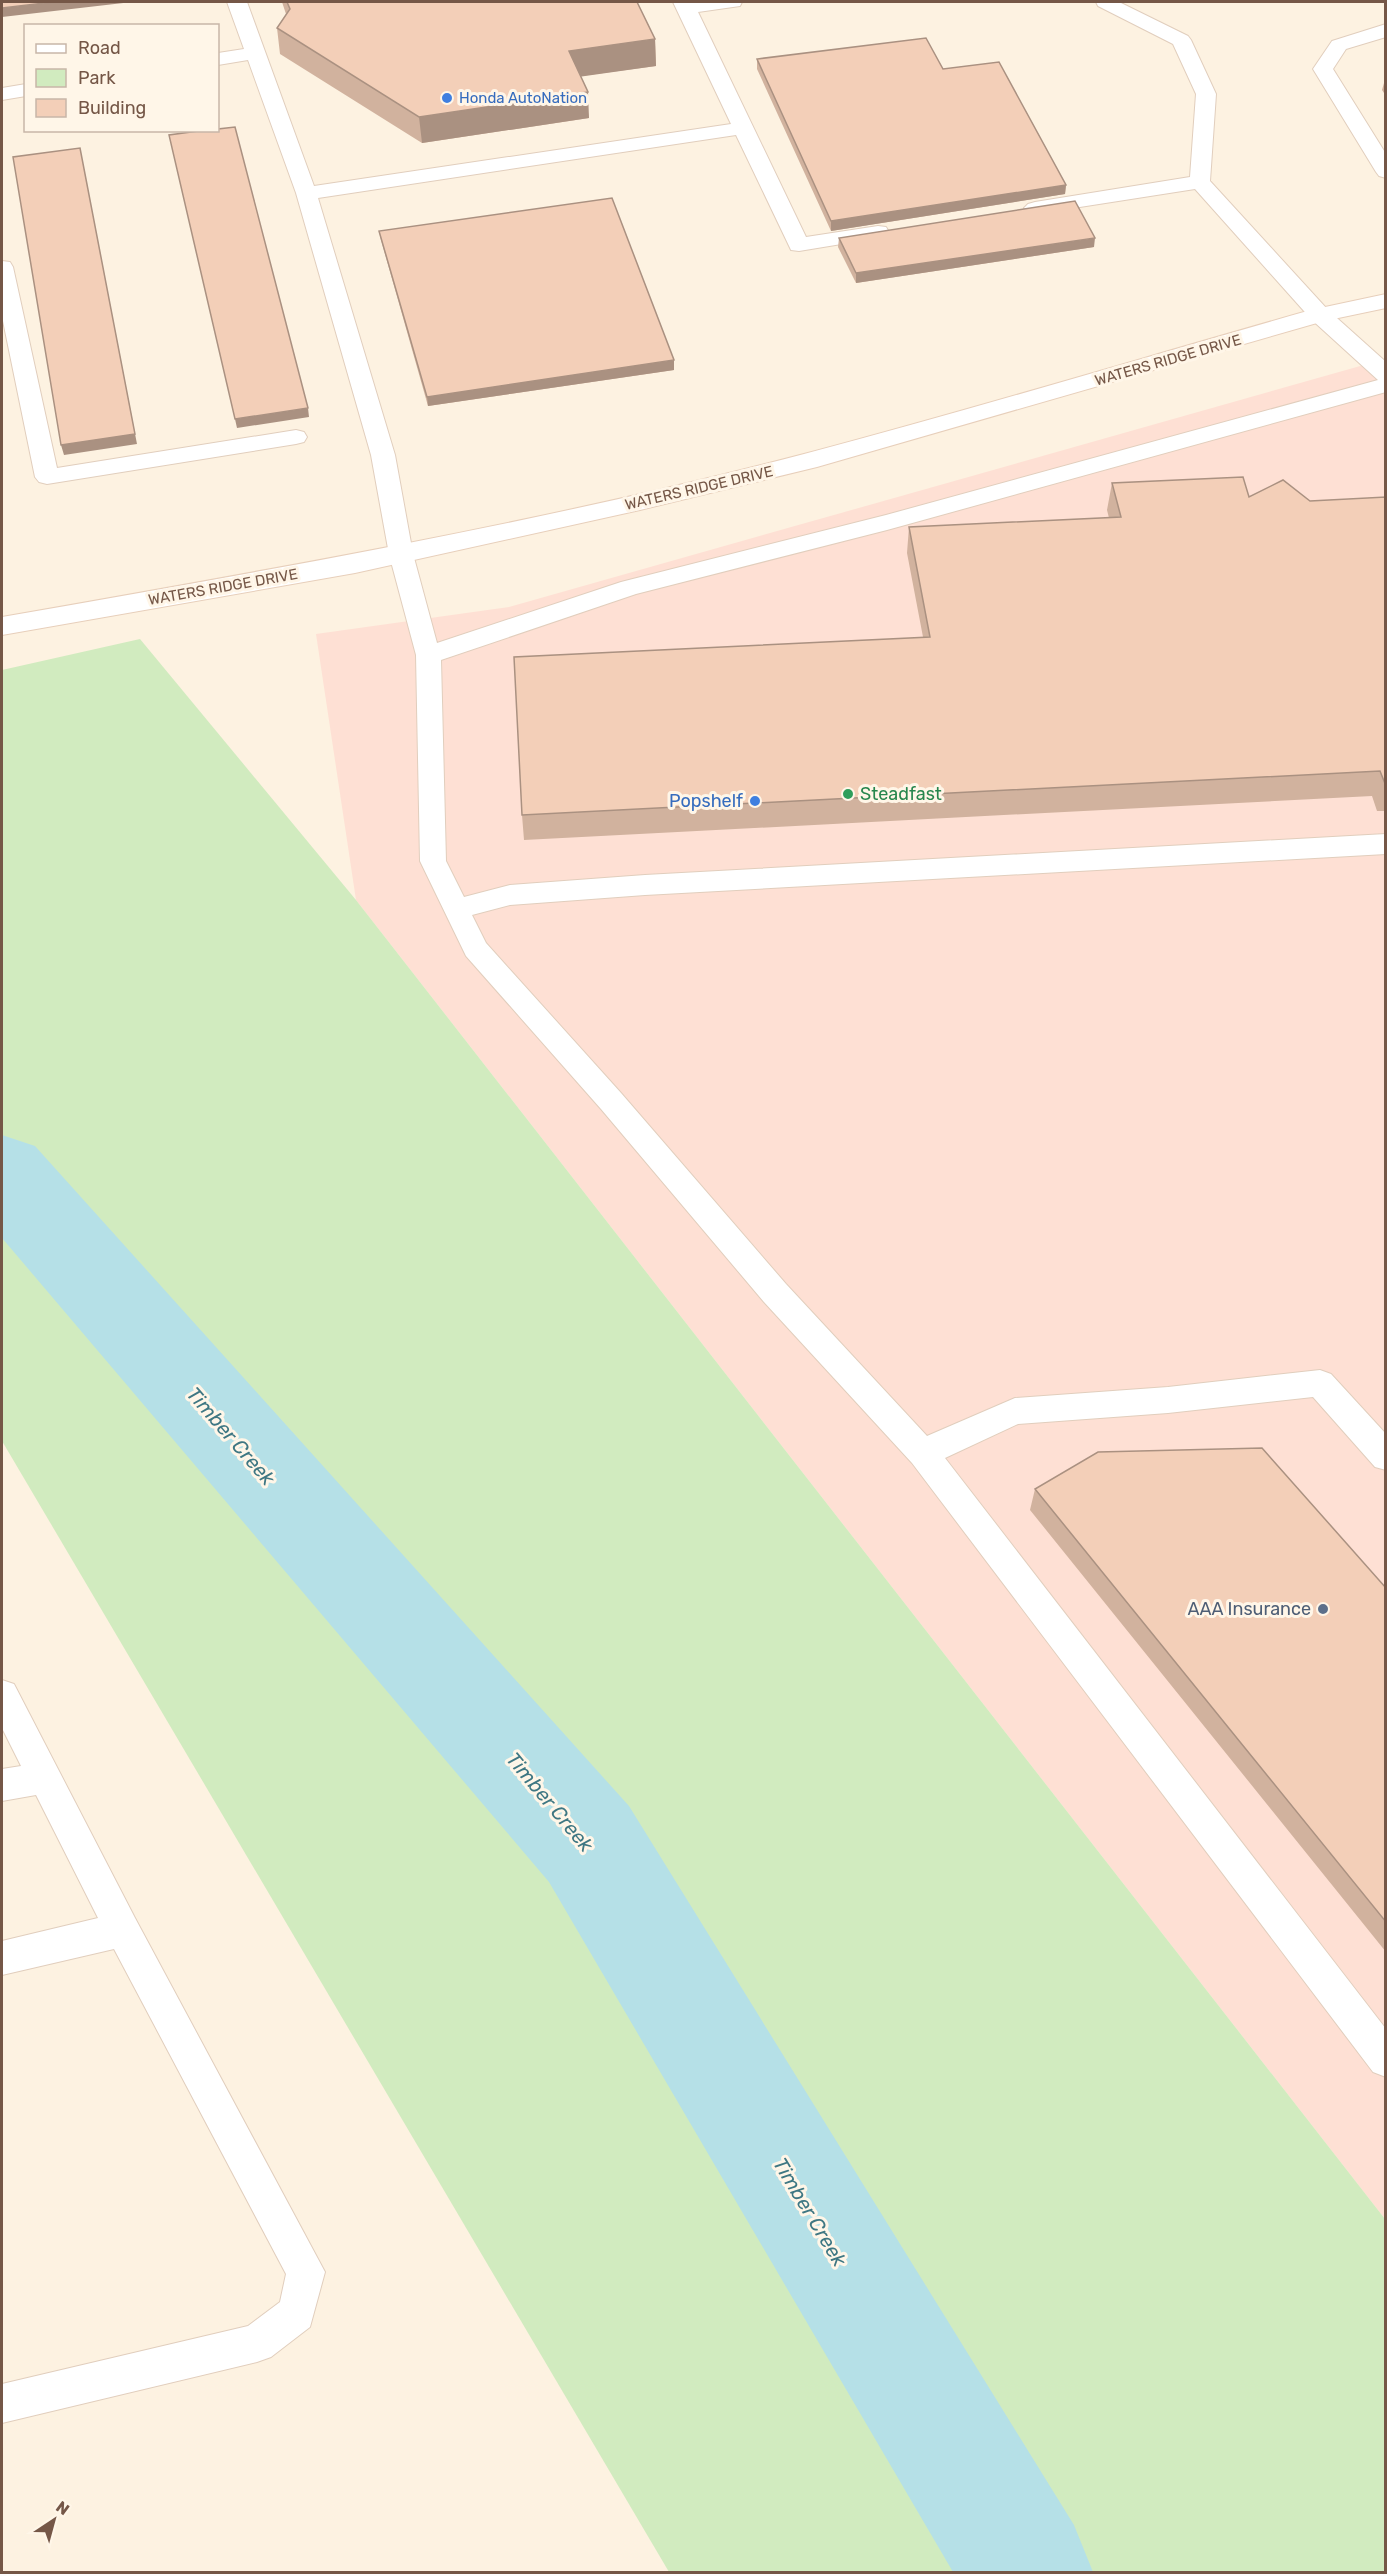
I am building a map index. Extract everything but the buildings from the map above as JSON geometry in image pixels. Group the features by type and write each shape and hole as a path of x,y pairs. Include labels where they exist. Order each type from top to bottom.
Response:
{"street":[{"name":"WATERS RIDGE DRIVE","path":"2,626 401,554 640,502 808,461 1320,315 1386,301"}],"lane":[{"path":"237,2 306,193 383,454 401,554 428,655 433,861 476,949 611,1101 775,1293 923,1453 1386,2059"},
{"path":"733,2 685,5 799,245 894,230"},
{"path":"1105,2 1181,40 1206,94 1200,182 1320,315 1386,375"},
{"path":"1386,30 1339,45 1323,69 1386,172"},
{"path":"219,59 255,53"},
{"path":"2,94 24,90"},
{"path":"306,193 743,128"},
{"path":"1011,211 1200,182"},
{"path":"2,267 47,477 296,437"},
{"path":"428,655 630,588 887,522 1386,385"},
{"path":"456,909 510,895 633,886 1386,844"},
{"path":"923,1453 1015,1411 1168,1400 1320,1383 1386,1457"},
{"path":"2,1695 123,1930 306,2272 296,2313 257,2343 2,2403"},
{"path":"2,1785 43,1778"},
{"path":"2,1958 123,1930"}],"shaded area":[{"path":"1385,359 1385,2219 356,900 316,634 509,607"}],"green space":[{"path":"140,639 356,900 1385,2219 1385,2572 669,2572 2,1441 2,670"}],"waterway":[{"name":"Timber Creek","path":"2,1173 589,1844 1027,2572"}],"place":[{"name":"Honda AutoNation","path":"447,98"},
{"name":"Steadfast","path":"848,794"},
{"name":"Popshelf","path":"755,801"},
{"name":"AAA Insurance","path":"1323,1609"}]}
